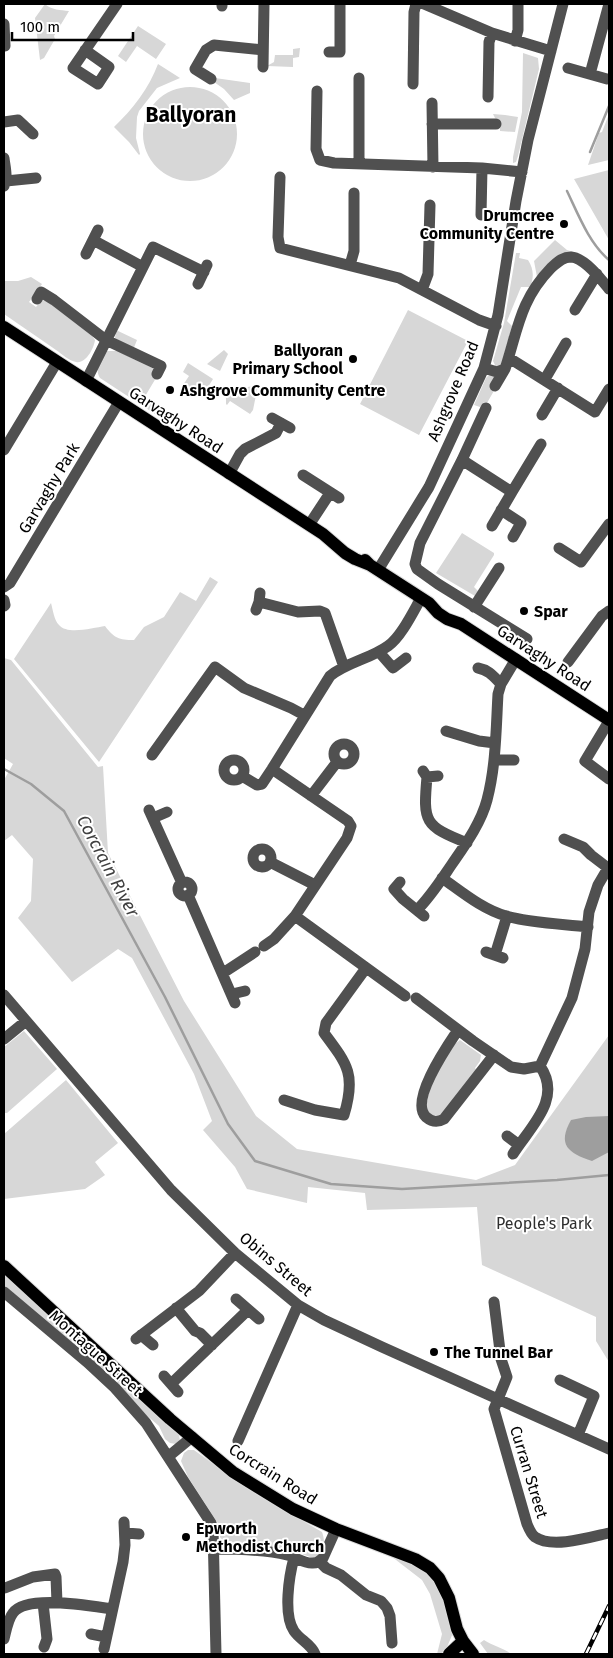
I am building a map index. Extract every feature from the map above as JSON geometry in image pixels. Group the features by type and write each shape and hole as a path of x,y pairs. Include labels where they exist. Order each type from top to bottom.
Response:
{"main road":[{"name":"Garvaghy Road","path":"4,326 331,540 358,552 374,568 425,601 452,613 461,624 609,720"},
{"name":"Corcrain Road","path":"4,1266 192,1437 240,1476 292,1509 336,1529 415,1559 430,1568 440,1578 449,1598 457,1629 473,1654"},
{"path":"448,1654 463,1641"}],"street":[{"path":"85,50 117,4"},
{"path":"263,67 264,4"},
{"path":"329,52 340,52 340,4"},
{"path":"413,84 414,12 416,4"},
{"path":"424,4 443,7 492,33 551,51"},
{"path":"515,41 518,30 518,4"},
{"name":"Ashgrove Road","path":"374,568 402,532 429,487 484,368 496,326 528,140 564,4"},
{"path":"590,74 609,4"},
{"path":"4,24 5,46"},
{"path":"488,97 489,42 492,33"},
{"path":"211,79 195,70 206,50 214,45 263,50"},
{"path":"568,68 607,79"},
{"path":"359,78 359,164"},
{"path":"317,91 316,149 320,160 334,163 482,168 522,172"},
{"path":"432,103 433,167"},
{"path":"4,122 18,120 33,134"},
{"path":"432,124 491,120"},
{"path":"4,158 5,183 36,178"},
{"path":"482,168 482,215"},
{"path":"280,178 278,238 280,248 399,278 479,320 496,326"},
{"path":"350,265 354,250 354,193"},
{"path":"422,290 428,274 430,205"},
{"path":"86,254 96,235 143,267"},
{"path":"86,381 153,247 206,268 198,284"},
{"path":"495,386 505,370 527,300 539,281 560,260 572,257 584,263 597,274 609,289"},
{"path":"575,310 597,274"},
{"path":"37,299 41,292 106,340 161,366 157,374"},
{"path":"545,379 566,344"},
{"path":"509,358 595,412 609,389"},
{"path":"4,450 57,362"},
{"path":"484,368 497,372 505,370"},
{"path":"542,415 558,388"},
{"name":"Garvaghy Park","path":"4,587 10,583 26,558 119,402"},
{"path":"486,408 420,543 416,558 417,569 527,639"},
{"path":"229,474 240,454 245,449 276,433 281,423"},
{"path":"492,526 541,444"},
{"path":"462,460 512,492"},
{"path":"303,476 334,496 309,525"},
{"path":"501,510 521,523 513,536"},
{"path":"559,548 581,562 609,524"},
{"path":"402,532 420,543"},
{"path":"474,607 499,568"},
{"path":"4,600 4,606"},
{"path":"242,776 257,785 262,784 324,683 336,671 379,652 390,645 425,601"},
{"path":"258,602 298,612 328,609 344,667"},
{"path":"568,662 602,616 609,611"},
{"path":"379,652 393,668 406,658"},
{"path":"400,882 394,889 421,913 428,898 467,843 486,803 491,782 498,694 501,684 516,659"},
{"path":"152,755 215,667 244,688 304,715"},
{"path":"484,667 501,684"},
{"path":"609,720 585,760 609,779"},
{"path":"446,731 479,741 495,743"},
{"path":"494,760 514,760"},
{"path":"311,796 337,762"},
{"path":"222,973 274,939 295,916 347,838 351,826 348,821 272,769"},
{"path":"429,775 425,804 426,817 434,828 450,837 467,843"},
{"path":"166,812 151,814 182,883 186,882 191,886 192,890 188,895 233,998 245,991"},
{"path":"540,1066 572,998 585,949 592,900 608,868 583,847 563,837"},
{"path":"270,862 315,885"},
{"path":"442,878 490,910 507,916 588,927"},
{"path":"295,916 366,968 511,1067 524,1069 540,1066"},
{"path":"494,955 507,916"},
{"path":"284,1100 309,1108 344,1115 350,1097 348,1069 343,1058 324,1033 326,1024 366,968"},
{"name":"Obins Street","path":"4,995 170,1190 236,1253 298,1305 324,1320 609,1449"},
{"path":"4,1039 26,1021"},
{"path":"458,1030 435,1066 427,1085 422,1102 422,1111 427,1118 439,1122 444,1120 494,1055"},
{"path":"507,1136 516,1150 540,1115 547,1099 549,1088 546,1075 540,1066"},
{"path":"153,1345 138,1337 199,1291 236,1253"},
{"name":"Montague Street","path":"4,1292 115,1388 146,1423 211,1523 214,1549 216,1654"},
{"path":"236,1300 258,1319"},
{"path":"494,1302 501,1359 507,1377 497,1399"},
{"path":"236,1435 298,1305"},
{"path":"176,1308 195,1330 212,1345"},
{"path":"171,1384 248,1310"},
{"path":"560,1380 594,1396 578,1435"},
{"name":"Curran Street","path":"497,1399 494,1409 527,1524 535,1537 558,1542 584,1539 609,1533"},
{"path":"169,1456 192,1437"},
{"path":"91,1634 105,1643 124,1562 125,1528 140,1534"},
{"path":"214,1549 288,1555 313,1563 323,1558 336,1529"},
{"path":"294,1558 290,1573 289,1624 295,1634 306,1642 315,1654"},
{"path":"320,1561 326,1568 340,1575 366,1595 380,1601 387,1608 390,1616 392,1643"},
{"path":"5,1588 33,1577 54,1574 56,1577 56,1603"},
{"path":"43,1603 47,1639 44,1647"},
{"path":"4,1639 12,1614 18,1608 31,1604 56,1603 112,1609"}],"green space":[{"path":"45,4 53,9 69,11 54,36 55,39 44,58 40,60 35,18"},
{"path":"138,26 166,44 156,59 137,46 126,62 118,56"},
{"path":"300,48 299,57 293,58 293,67 267,66 274,62 275,55 293,55 293,49"},
{"path":"523,53 538,58 539,69 518,156 516,162 513,163 522,112"},
{"path":"158,64 180,78 157,88 139,111 136,138 139,155 114,127 140,98"},
{"path":"215,78 250,83 250,93 234,100 214,82"},
{"path":"181,87 199,87 224,100 234,116 237,134 234,152 224,168 199,181 181,181 156,168 143,143 143,125 156,100"},
{"path":"493,114 518,117 515,132 500,131 500,121"},
{"path":"609,114 609,160 588,165 599,133 602,132"},
{"path":"609,170 609,240 574,179"},
{"path":"555,240 567,250 577,253 537,277 534,261"},
{"path":"516,253 520,253 519,258 528,260 530,263 533,274 532,280 530,287 521,287 507,321 512,326 501,366 496,367 493,361 504,323"},
{"path":"31,277 42,284 29,302 36,307 41,301 45,300 95,340 91,351 83,361 76,362 68,359 4,314 4,281 18,281"},
{"path":"408,310 468,341 419,435 360,404"},
{"path":"116,330 137,340 133,350 115,338"},
{"path":"224,350 228,354 220,371 207,364"},
{"path":"106,351 118,351 154,369 156,378 144,398 184,423 187,426 186,429 181,431 100,378 98,367"},
{"path":"188,363 213,379 203,395 191,388 188,392 181,388 189,376 183,372"},
{"path":"490,374 494,376 495,389 487,403 484,402 480,407 474,405 486,378"},
{"path":"258,385 253,410 250,414 230,401 226,404 226,391"},
{"path":"195,429 212,441 207,448 190,437"},
{"path":"462,533 494,553 474,587 478,591 475,596 436,573"},
{"path":"210,577 218,582 99,762 14,659 51,603 56,620 63,628 80,630 105,626 117,638 134,640 144,627 164,617 180,592 196,601"},
{"name":"People's Park","path":"4,658 11,660 98,767 103,766 108,853 184,1001 256,1116 297,1149 476,1180 515,1165 609,1035 609,1362 596,1341 596,1317 482,1265 477,1207 367,1210 365,1193 308,1187 307,1203 247,1189 235,1167 203,1130 212,1121 194,1074 132,958 118,949 72,982 18,918 31,901 33,859 12,835 4,841 4,780 13,764 4,758"},
{"path":"24,1031 57,1069 7,1113 4,1113 4,1047"},
{"path":"460,1040 481,1055 480,1061 475,1068 477,1071 440,1118 433,1119 426,1111 432,1082 447,1053"},
{"path":"66,1080 118,1143 95,1162 105,1175 85,1189 4,1199 4,1134"},
{"path":"4,1273 178,1432 180,1440 176,1444 170,1443 165,1439 159,1426 123,1395 56,1330 4,1285"},
{"path":"188,1450 194,1450 248,1489 322,1532 324,1544 320,1554 313,1558 285,1548 224,1544 220,1537 219,1525 188,1477 181,1461 184,1453"},
{"path":"387,1553 427,1569 439,1584 453,1633 447,1647 441,1654 437,1654 442,1634 430,1594 422,1580"},
{"path":"484,1640 511,1654 488,1654 480,1643"}],"shaded area":[{"path":"609,1116 609,1152 592,1161 577,1155 567,1147 565,1136 571,1120"}],"waterway":[{"path":"590,152 609,106"},
{"path":"567,191 590,237 609,260"},
{"name":"Corcrain River","path":"4,769 31,784 64,811 165,997 228,1124 255,1161 331,1184 402,1189 609,1175"}],"railway":[{"path":"586,1654 609,1606"}],"place":[{"name":"Drumcree Community Centre","path":"564,224"},
{"name":"Ballyoran Primary School","path":"353,359"},
{"name":"Ashgrove Community Centre","path":"170,390"},
{"name":"Spar","path":"524,611"},
{"name":"The Tunnel Bar","path":"434,1352"},
{"name":"Epworth Methodist Church","path":"186,1537"}],"district":[{"name":"Ballyoran","path":"191,115"}]}
